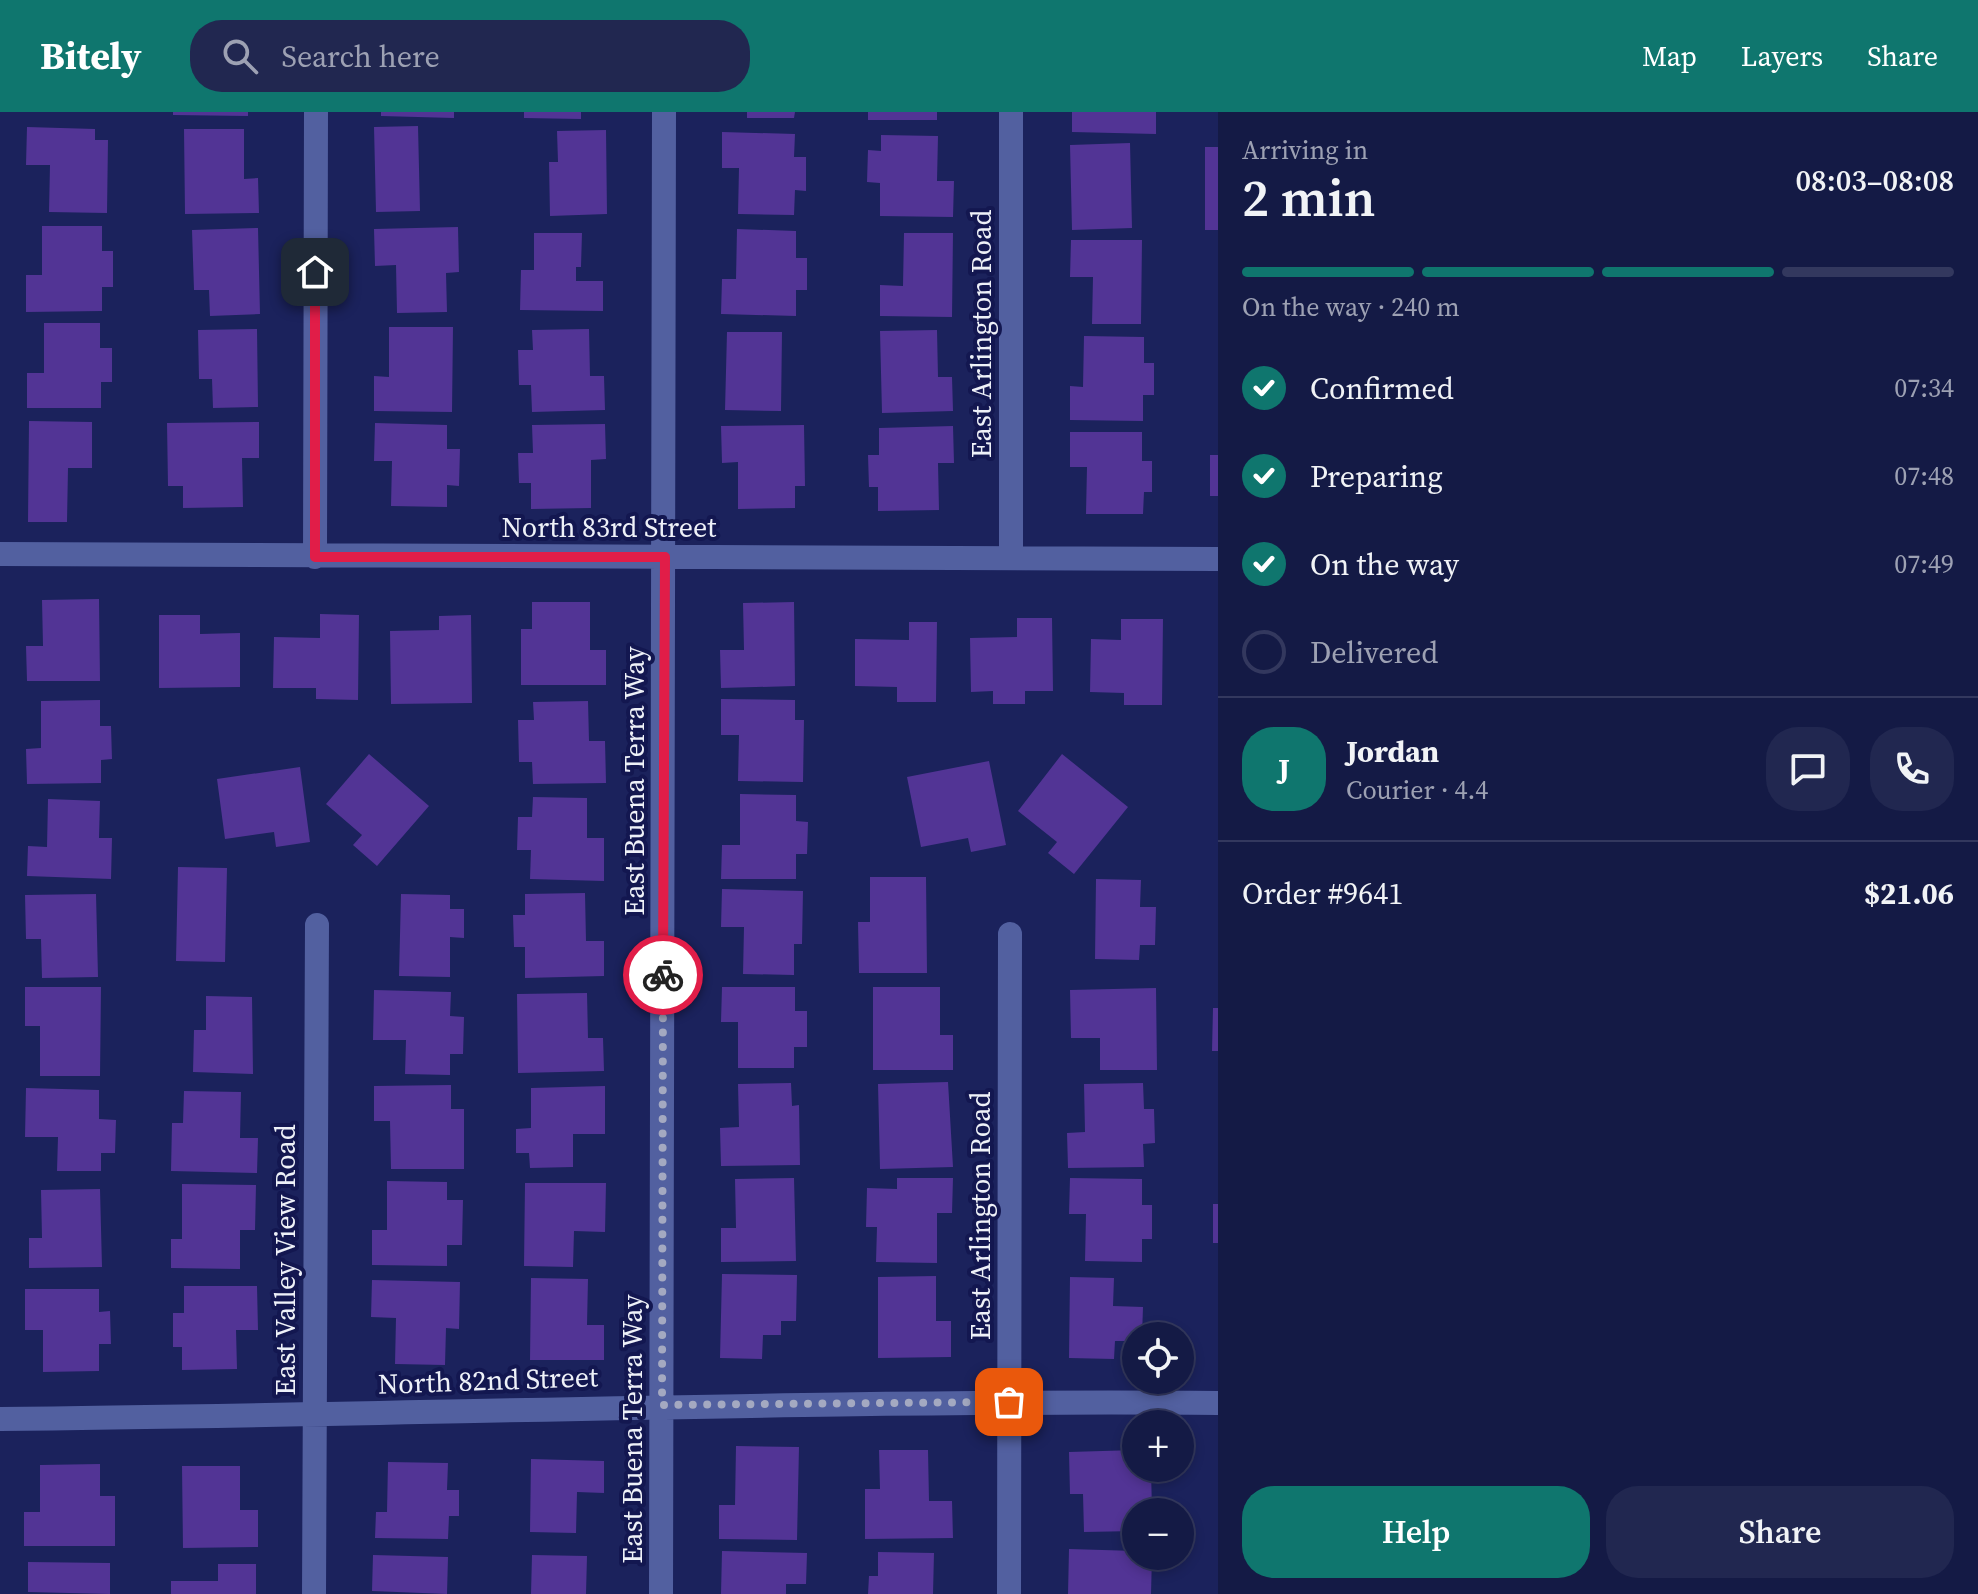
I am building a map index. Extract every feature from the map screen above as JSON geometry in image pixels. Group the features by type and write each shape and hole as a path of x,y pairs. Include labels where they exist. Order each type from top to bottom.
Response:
{"street":[{"path":"315,557 316,112"},
{"name":"East Buena Terra Way","path":"661,1594 664,112"},
{"name":"East Arlington Road","path":"1011,112 1011,556"},
{"name":"North 83rd Street","path":"0,554 1218,559"},
{"name":"East Valley View Road","path":"314,1594 317,925"},
{"name":"East Arlington Road","path":"1009,1594 1010,934"},
{"name":"North 82nd Street","path":"0,1419 313,1416 662,1405 1218,1403"}],"building":[{"path":"173,112 248,112 248,116 173,115"},
{"path":"381,112 454,112 454,118 381,116"},
{"path":"524,112 581,112 581,119 524,118"},
{"path":"747,112 795,112 794,118 747,118"},
{"path":"868,112 937,112 937,120 868,120"},
{"path":"1072,112 1156,112 1156,134 1072,132"},
{"path":"418,126 420,211 376,212 374,127"},
{"path":"27,127 95,129 95,140 108,140 107,213 49,212 50,165 26,165"},
{"path":"184,129 244,129 244,179 258,178 259,213 185,214"},
{"path":"606,130 607,214 550,216 549,162 558,162 557,131"},
{"path":"722,132 795,134 794,157 806,157 806,191 795,190 794,215 738,214 739,168 722,168"},
{"path":"881,135 938,136 937,181 954,181 953,217 880,216 880,183 867,182 868,150 881,151"},
{"path":"1130,143 1132,228 1072,230 1070,145"},
{"path":"1205,147 1218,147 1218,230 1205,230"},
{"path":"42,226 102,226 102,251 113,251 113,287 102,287 102,311 26,312 26,275 42,275"},
{"path":"458,227 459,272 446,273 447,312 397,313 396,265 375,266 374,229"},
{"path":"258,228 260,314 210,316 209,290 194,290 192,230"},
{"path":"737,229 796,231 796,258 807,258 807,290 796,290 796,316 721,314 722,279 736,279"},
{"path":"534,233 582,233 581,267 576,267 576,281 603,281 603,311 520,310 521,270 534,270"},
{"path":"904,233 953,233 952,317 880,316 880,285 903,286"},
{"path":"1071,240 1142,240 1141,324 1092,324 1093,277 1070,277"},
{"path":"44,323 100,323 100,348 112,348 112,382 101,382 101,408 27,408 27,373 44,373"},
{"path":"389,327 453,327 452,412 374,411 374,376 389,377"},
{"path":"257,329 258,407 213,408 212,379 199,379 198,330"},
{"path":"589,329 590,376 604,376 605,410 532,412 531,385 519,385 518,350 533,350 532,330"},
{"path":"937,330 938,377 952,377 953,411 882,413 880,331"},
{"path":"727,332 782,332 781,411 725,410"},
{"path":"1084,336 1144,337 1144,363 1154,363 1154,395 1143,395 1143,421 1070,420 1070,386 1083,387"},
{"path":"29,421 92,422 92,468 68,468 67,522 28,522"},
{"path":"259,422 259,458 242,458 243,507 183,508 183,486 168,486 167,423"},
{"path":"375,423 447,425 447,449 460,449 459,486 447,485 447,507 391,506 392,461 374,461"},
{"path":"605,424 606,459 591,460 591,508 531,509 531,483 519,483 518,453 533,453 532,425"},
{"path":"804,425 805,486 795,486 795,508 738,509 738,462 722,463 721,426"},
{"path":"953,426 954,463 938,463 939,510 878,511 878,487 869,487 868,455 879,455 879,428"},
{"path":"1070,432 1142,432 1142,461 1152,461 1152,492 1144,492 1143,514 1086,514 1087,467 1070,467"},
{"path":"1210,455 1218,455 1218,496 1210,496"},
{"path":"99,599 100,681 27,681 26,646 43,646 42,600"},
{"path":"532,602 590,602 590,650 606,650 606,685 521,685 521,629 532,629"},
{"path":"794,602 795,686 721,688 720,650 744,650 743,603"},
{"path":"320,614 359,615 358,700 316,699 316,688 273,688 274,637 320,638"},
{"path":"159,615 200,615 200,634 240,633 240,687 159,688"},
{"path":"471,615 472,703 391,704 390,631 439,630 439,616"},
{"path":"1017,618 1052,618 1053,691 1025,691 1025,704 993,704 993,691 971,692 970,638 1017,637"},
{"path":"1121,619 1163,619 1162,705 1124,705 1124,693 1090,692 1091,639 1121,640"},
{"path":"909,622 937,622 936,702 897,702 897,687 855,686 855,639 909,640"},
{"path":"721,699 795,700 795,720 804,720 803,782 738,781 739,735 721,735"},
{"path":"100,700 100,726 111,726 112,759 101,760 101,783 27,784 26,749 41,748 41,701"},
{"path":"588,701 589,741 605,741 606,783 533,784 532,762 519,762 518,720 534,720 533,702"},
{"path":"369,754 429,806 377,866 353,845 362,835 326,804"},
{"path":"1062,754 1128,807 1074,874 1048,853 1057,842 1018,811"},
{"path":"989,761 1006,845 971,852 968,838 921,847 907,777"},
{"path":"300,767 310,842 276,847 274,832 225,839 217,779"},
{"path":"740,794 796,795 796,821 808,822 807,854 796,854 796,879 721,879 722,845 740,845"},
{"path":"533,797 587,798 587,838 604,838 604,881 530,879 531,850 517,850 518,817 532,817"},
{"path":"48,799 100,801 99,838 112,838 111,879 27,876 28,846 47,847"},
{"path":"178,867 227,868 225,962 176,961"},
{"path":"870,877 926,877 927,973 859,973 858,922 870,922"},
{"path":"1096,879 1141,880 1140,907 1156,907 1155,945 1140,945 1139,960 1095,959"},
{"path":"722,889 803,891 802,944 794,944 794,975 743,974 744,927 721,927"},
{"path":"585,893 586,941 604,941 604,976 525,978 525,947 514,947 513,915 525,915 525,894"},
{"path":"96,894 98,977 42,978 41,939 26,939 25,895"},
{"path":"401,894 450,895 450,909 464,909 464,938 450,937 450,977 399,976"},
{"path":"25,987 101,987 100,1076 40,1076 40,1026 25,1026"},
{"path":"722,987 795,987 795,1011 807,1011 807,1047 794,1047 794,1068 738,1068 738,1022 721,1022"},
{"path":"873,987 940,987 940,1035 953,1035 953,1070 873,1070"},
{"path":"1156,988 1157,1070 1100,1070 1100,1038 1071,1038 1070,990"},
{"path":"374,990 451,992 450,1016 464,1017 463,1054 450,1054 450,1075 405,1074 406,1040 373,1040"},
{"path":"587,993 588,1038 603,1038 604,1071 518,1073 517,994"},
{"path":"206,996 252,997 253,1074 193,1072 194,1030 206,1030"},
{"path":"1213,1008 1218,1008 1218,1051 1212,1051"},
{"path":"948,1082 953,1167 880,1169 878,1084"},
{"path":"791,1083 792,1106 799,1105 800,1165 721,1166 720,1128 739,1127 738,1084"},
{"path":"1143,1083 1144,1109 1154,1109 1155,1143 1143,1144 1144,1167 1068,1168 1067,1133 1085,1132 1084,1084"},
{"path":"451,1085 451,1109 464,1109 464,1169 391,1169 390,1121 374,1121 374,1086"},
{"path":"605,1086 605,1134 573,1134 573,1167 530,1168 529,1153 516,1153 516,1129 531,1128 531,1088"},
{"path":"26,1088 99,1090 99,1119 116,1120 115,1153 101,1153 101,1171 57,1171 58,1137 25,1137"},
{"path":"184,1091 241,1092 240,1138 258,1138 257,1173 171,1171 172,1123 183,1123"},
{"path":"794,1178 796,1261 721,1262 721,1228 736,1228 735,1179"},
{"path":"897,1178 953,1178 952,1213 937,1213 937,1263 876,1262 877,1227 866,1227 867,1188 897,1189"},
{"path":"1070,1178 1142,1179 1142,1205 1152,1205 1152,1239 1142,1239 1142,1262 1085,1261 1086,1214 1069,1214"},
{"path":"387,1181 447,1182 447,1200 463,1200 462,1245 447,1245 447,1266 372,1265 372,1230 387,1230"},
{"path":"525,1183 606,1183 605,1232 574,1231 573,1267 524,1266"},
{"path":"182,1184 256,1185 255,1230 240,1230 240,1269 171,1268 171,1239 182,1239"},
{"path":"100,1189 102,1267 29,1268 29,1238 42,1238 41,1190"},
{"path":"1213,1204 1218,1204 1218,1243 1213,1243"},
{"path":"722,1274 797,1275 796,1321 781,1321 781,1335 763,1335 762,1359 720,1358"},
{"path":"936,1276 936,1321 951,1321 951,1357 878,1358 878,1277"},
{"path":"1070,1277 1114,1278 1113,1306 1143,1307 1142,1322 1122,1322 1122,1341 1115,1341 1114,1359 1069,1358"},
{"path":"531,1278 588,1279 587,1325 604,1325 604,1360 530,1360"},
{"path":"372,1280 460,1282 459,1329 446,1328 445,1365 395,1364 396,1318 371,1317"},
{"path":"184,1286 257,1286 258,1330 236,1330 237,1369 182,1370 182,1347 173,1347 173,1313 184,1313"},
{"path":"25,1289 99,1289 99,1312 110,1311 111,1344 99,1344 99,1371 43,1372 43,1330 25,1330"},
{"path":"736,1446 799,1447 797,1540 719,1539 719,1505 735,1505"},
{"path":"879,1450 928,1450 929,1501 952,1501 953,1538 865,1539 865,1489 880,1489"},
{"path":"1122,1450 1122,1482 1151,1482 1152,1498 1122,1498 1122,1531 1084,1532 1083,1494 1070,1494 1069,1452"},
{"path":"531,1459 604,1461 604,1493 577,1492 576,1533 530,1532"},
{"path":"388,1462 448,1463 447,1490 459,1490 459,1516 449,1516 448,1539 375,1538 376,1512 387,1512"},
{"path":"100,1464 100,1496 115,1496 115,1546 24,1546 24,1512 40,1512 40,1465"},
{"path":"182,1466 240,1466 240,1510 258,1510 258,1547 183,1548"},
{"path":"1069,1549 1122,1551 1122,1570 1152,1570 1151,1594 1068,1594"},
{"path":"722,1551 807,1553 806,1584 786,1584 786,1594 721,1594"},
{"path":"878,1552 934,1553 933,1594 868,1594 869,1576 878,1576"},
{"path":"373,1555 448,1557 447,1594 372,1591"},
{"path":"532,1555 587,1556 586,1594 531,1594"},
{"path":"28,1562 110,1563 110,1594 28,1592"},
{"path":"218,1564 256,1564 256,1594 171,1594 171,1581 218,1581"}],"way so far":[{"path":"663,975 662,1405 1009,1402"}],"route":[{"path":"315,272 315,557 665,557 663,975"}]}
